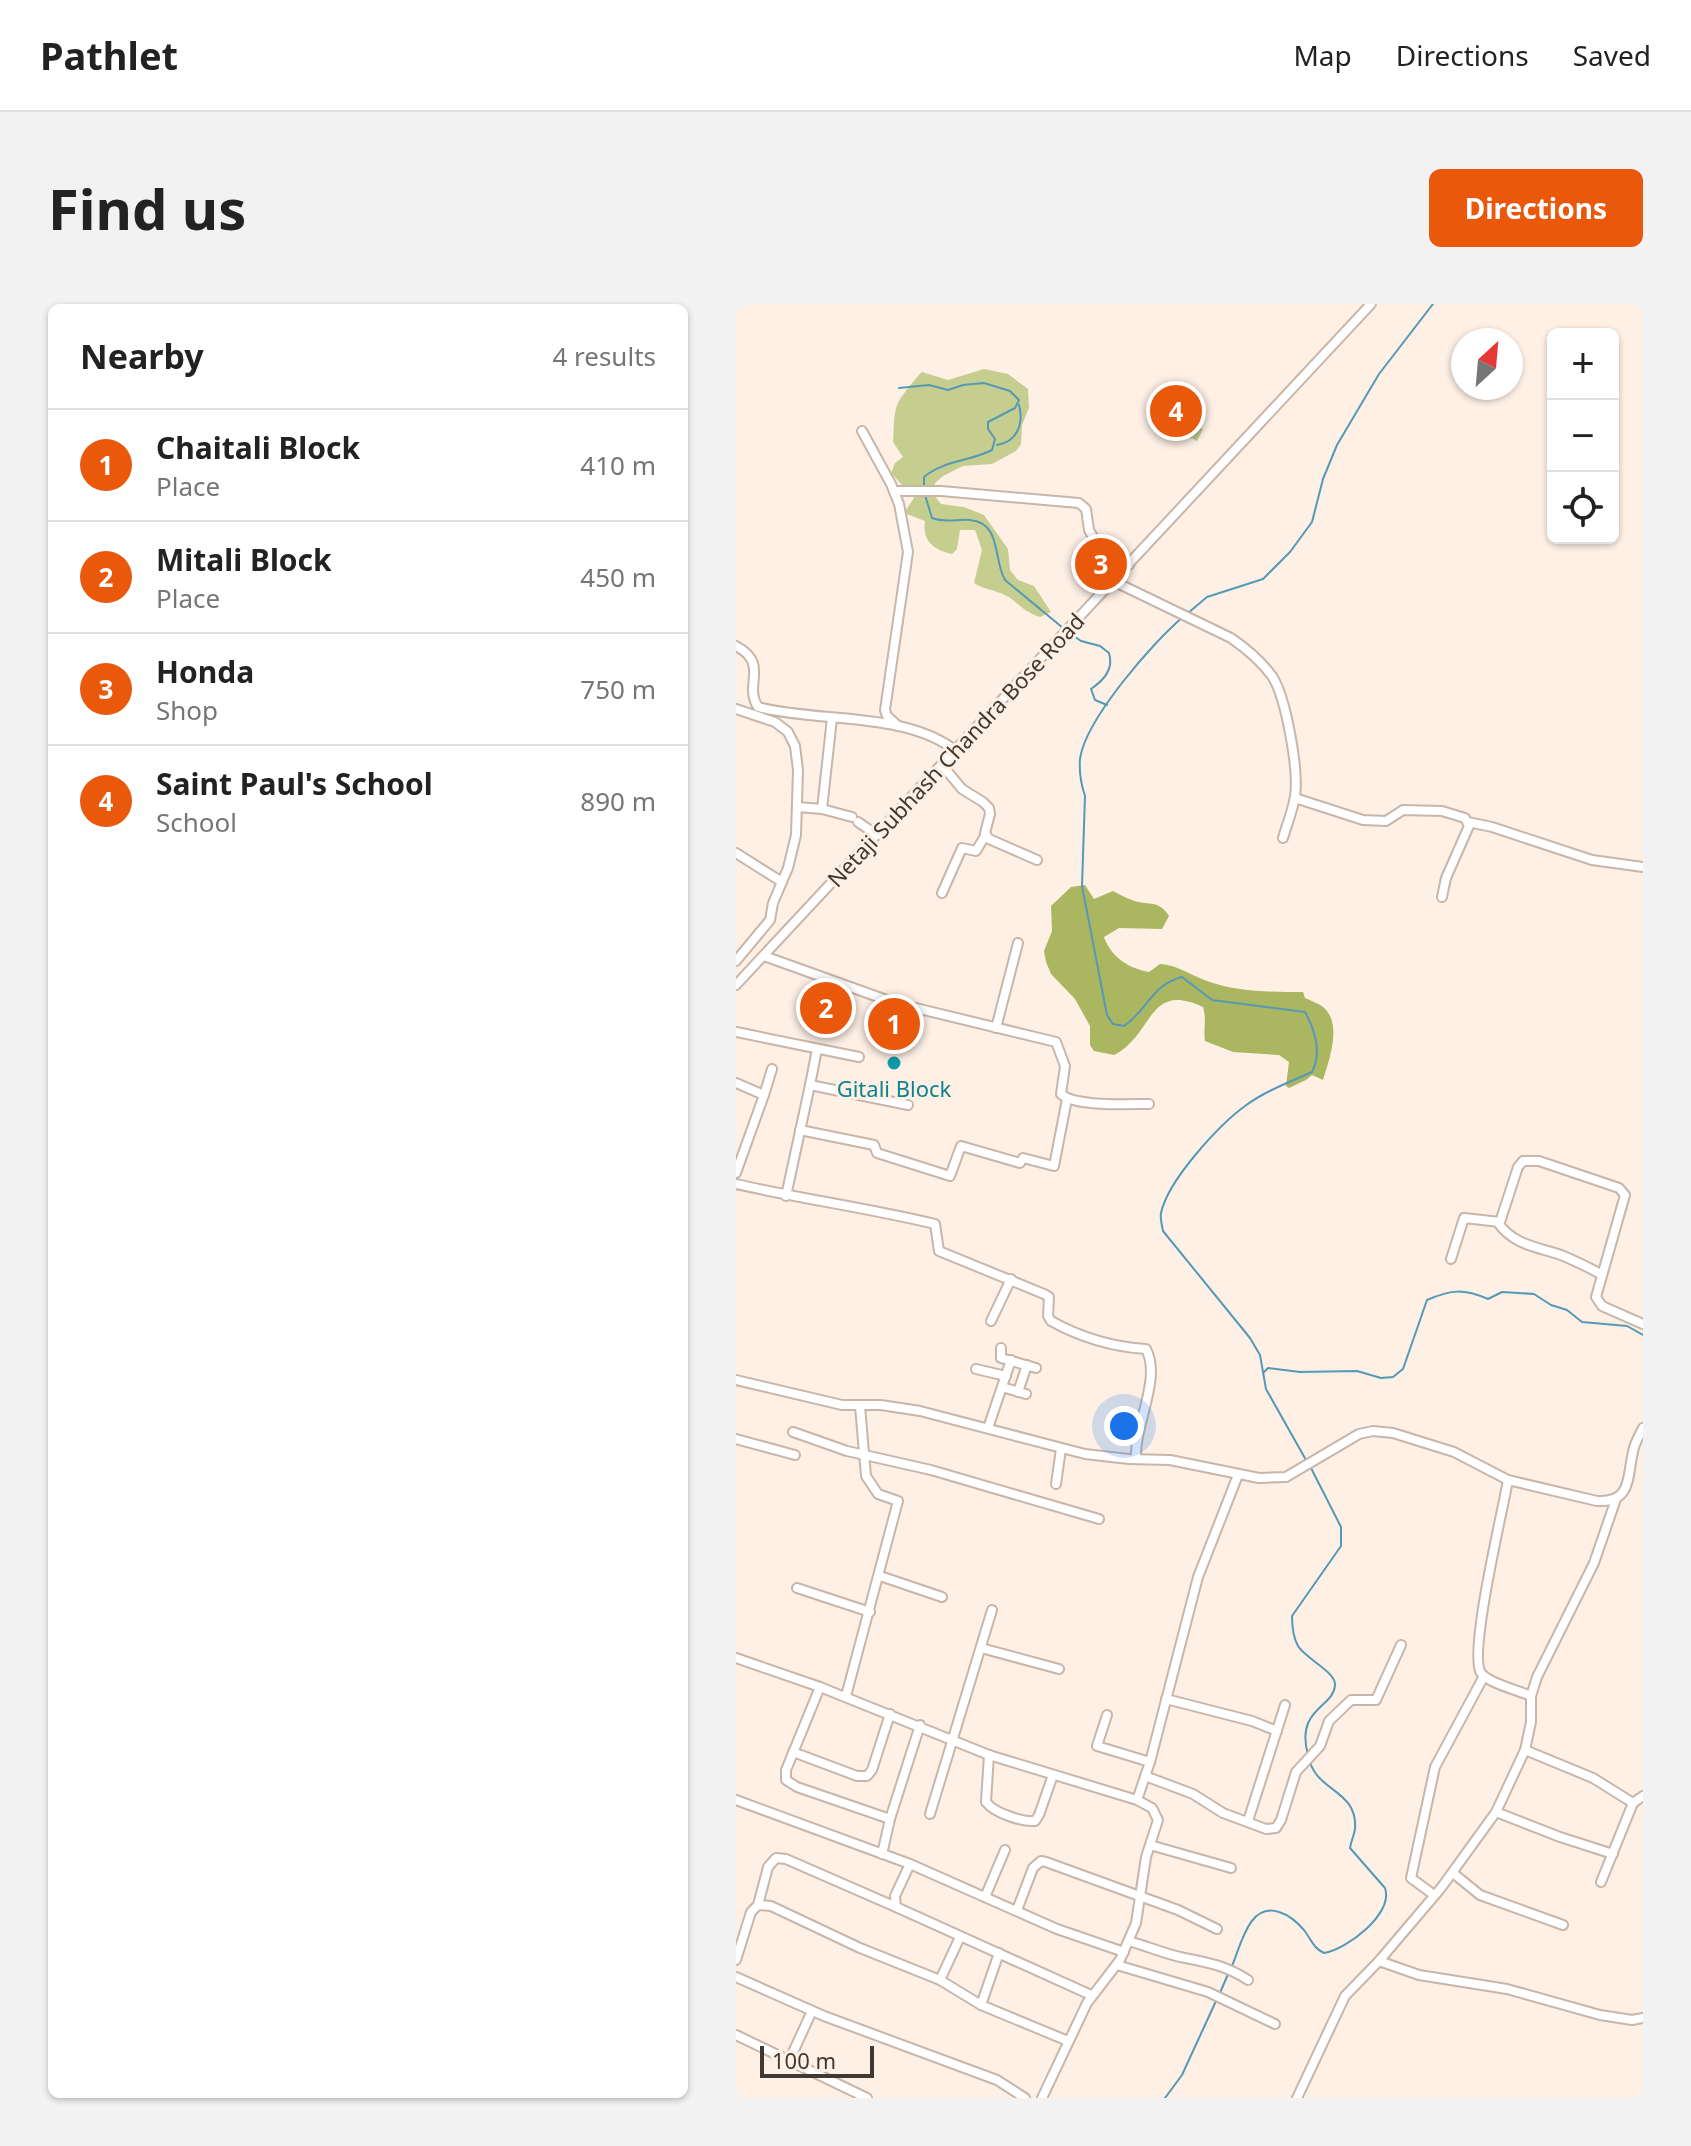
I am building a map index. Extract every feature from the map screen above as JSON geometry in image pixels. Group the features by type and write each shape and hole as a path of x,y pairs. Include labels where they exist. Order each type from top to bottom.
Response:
{"street":[{"name":"Netaji Subhash Chandra Bose Road","path":"736,985 1371,304"},
{"path":"862,431 894,491 908,552 883,724"},
{"path":"894,491 925,490 1081,504 1087,511 1089,530 1094,539 1129,565"},
{"path":"1113,581 1202,623 1247,649 1273,678 1280,691 1295,764 1295,798 1283,838"},
{"path":"736,646 747,652 755,664 755,702 762,708 898,726 944,742 956,751"},
{"path":"736,709 775,722 788,732 796,754 797,807 796,835 770,920 736,961"},
{"path":"885,710 898,726"},
{"path":"822,809 832,718"},
{"path":"942,765 962,789 989,808 990,814 985,836 976,851 962,848 942,893"},
{"path":"1295,798 1363,820 1383,822 1403,810 1430,810 1457,815 1468,822 1592,860 1643,867"},
{"path":"797,807 822,809 855,819 877,835"},
{"path":"1442,897 1446,878 1459,852 1468,822"},
{"path":"985,836 1037,860"},
{"path":"736,853 782,882"},
{"path":"770,920 787,932"},
{"path":"996,1028 1018,943"},
{"path":"764,956 895,1003 1058,1044 1058,1054 1065,1066 1061,1094 1067,1099 1149,1104"},
{"path":"736,1032 859,1057"},
{"path":"786,1196 817,1049"},
{"path":"736,1173 772,1069"},
{"path":"736,1083 764,1095"},
{"path":"810,1085 908,1105"},
{"path":"800,1130 874,1145 877,1153 950,1176 961,1146 1020,1163 1023,1158 1054,1166 1067,1099"},
{"path":"1498,1223 1503,1218 1518,1167 1523,1161 1539,1161 1619,1188 1625,1195 1596,1297 1602,1306 1643,1324"},
{"path":"736,1184 935,1224 939,1251 1049,1297 1048,1316 1057,1324 1098,1340 1148,1351 1150,1391 1137,1429 1136,1459"},
{"path":"1451,1259 1464,1218 1498,1223 1508,1235 1522,1244 1567,1257 1602,1275"},
{"path":"991,1321 1011,1279"},
{"path":"1001,1348 1001,1358 1032,1367 1022,1393 1002,1387"},
{"path":"988,1428 1011,1360"},
{"path":"976,1369 1006,1376"},
{"path":"736,1380 818,1400 920,1411 1061,1449 1136,1459 1170,1460 1238,1475 1272,1478 1290,1475 1354,1436 1379,1431 1406,1436 1454,1452 1508,1480 1584,1499 1607,1502 1616,1499"},
{"path":"846,1696 898,1501 878,1494 866,1476 860,1406"},
{"path":"1297,2098 1338,2006 1453,1873 1496,1812 1525,1750 1531,1722 1531,1696 1539,1673 1594,1563 1616,1499 1629,1481 1633,1451 1643,1428"},
{"path":"793,1432 862,1455 931,1470 1099,1519"},
{"path":"736,1439 795,1455"},
{"path":"1056,1484 1061,1449"},
{"path":"1137,1800 1150,1762 1202,1563 1238,1475"},
{"path":"1508,1480 1478,1641 1479,1667 1484,1676 1531,1696"},
{"path":"880,1576 942,1597"},
{"path":"797,1588 870,1612"},
{"path":"930,1814 992,1610"},
{"path":"1145,1776 1193,1794 1218,1811 1270,1829 1278,1827 1291,1784 1298,1770 1320,1746 1329,1721 1345,1703 1356,1698 1376,1700 1401,1645"},
{"path":"981,1648 1059,1669"},
{"path":"737,1662 846,1696 989,1755 1137,1800 1152,1808 1158,1816 1145,1864 1142,1898 1129,1941 1117,1965 1091,1995 1042,2098"},
{"path":"1434,1895 1413,1882 1411,1874 1439,1758 1484,1676"},
{"path":"820,1687 785,1774 788,1783 890,1819"},
{"path":"1166,1699 1252,1721 1277,1731"},
{"path":"1248,1821 1285,1705"},
{"path":"793,1752 857,1776 867,1776 872,1770 890,1714"},
{"path":"1107,1715 1097,1746 1150,1762"},
{"path":"882,1854 920,1725"},
{"path":"1525,1750 1593,1778 1633,1803"},
{"path":"989,1755 985,1798 988,1806 1029,1822 1037,1819 1053,1775"},
{"path":"1601,1882 1633,1803 1643,1796"},
{"path":"736,1800 910,1864 1057,1929 1124,1952"},
{"path":"1496,1812 1613,1854"},
{"path":"1150,1845 1231,1868"},
{"path":"985,1897 1005,1850"},
{"path":"736,1960 751,1912 758,1905 768,1867 776,1858 786,1859 1091,1995"},
{"path":"1017,1910 1033,1868 1041,1861 1178,1910 1217,1929"},
{"path":"896,1907 895,1896 910,1864"},
{"path":"1453,1873 1480,1895 1563,1925"},
{"path":"758,1905 771,1906 860,1948 940,1980 981,2005 1068,2041"},
{"path":"940,1980 960,1937"},
{"path":"1129,1941 1232,1970 1248,1980"},
{"path":"981,2005 999,1953"},
{"path":"1379,1961 1419,1975 1507,1989 1600,2015 1632,2020 1643,2018"},
{"path":"1117,1965 1220,1997 1275,2024"},
{"path":"736,1977 812,2011 997,2080 1025,2098"},
{"path":"789,2061 812,2011"},
{"path":"736,2035 867,2098"}],"green space":[{"path":"984,369 1008,374 1028,389 1029,408 1022,425 1021,444 1016,451 992,464 963,466 943,476 935,483 934,495 941,504 964,507 984,515 1008,549 1010,570 1018,580 1034,586 1051,612 1040,617 1005,595 974,583 982,550 975,530 960,530 957,549 952,554 930,543 925,534 925,521 904,513 914,498 891,473 895,463 903,457 893,442 896,407 922,372 948,380"},
{"path":"1177,415 1203,429 1197,441 1170,427"},
{"path":"1085,885 1094,899 1113,891 1132,900 1157,905 1169,916 1162,929 1119,928 1104,937 1116,956 1134,968 1149,972 1160,964 1218,985 1303,992 1305,998 1323,1007 1329,1014 1333,1032 1323,1080 1312,1075 1289,1088 1286,1086 1289,1062 1279,1055 1233,1052 1205,1041 1203,1007 1185,1001 1161,1005 1127,1046 1114,1055 1094,1051 1090,1045 1090,1026 1075,999 1051,974 1044,951 1052,931 1051,906 1071,887"}],"waterway":[{"path":"1188,613 1207,597 1263,579 1290,552 1312,522 1323,479 1337,445 1379,374 1433,304"},
{"path":"899,388 929,385 948,390 984,383 1010,391 1019,400 1015,408 988,422 988,429 995,439 992,450 931,472 924,477 924,489"},
{"path":"997,445 1010,440 1017,431 1020,425 1019,405"},
{"path":"925,495 932,518 970,520 987,528 992,535 1005,580 1063,628"},
{"path":"1183,617 1122,683 1085,743 1080,759 1085,796 1082,886 1107,1015 1113,1024 1124,1026 1163,986 1182,977 1212,1000 1305,1012 1312,1026 1317,1049 1312,1072 1261,1096 1222,1126 1173,1185 1161,1215 1163,1231 1250,1338 1260,1355 1266,1389 1306,1460"},
{"path":"1068,632 1109,653 1107,674 1091,689 1095,700 1107,705"},
{"path":"1264,1372 1268,1368 1300,1372 1357,1371 1381,1378 1393,1377 1403,1369 1427,1300 1451,1292 1472,1293 1488,1299 1502,1292 1534,1294 1551,1305 1567,1310 1582,1322 1627,1326 1643,1335"},
{"path":"1308,1755 1305,1739 1307,1727 1316,1711 1329,1699 1335,1685 1331,1675 1298,1646 1292,1616 1341,1546 1341,1527 1310,1466"},
{"path":"1232,1966 1248,1927 1260,1913 1279,1912 1290,1917 1324,1953 1356,1938 1382,1909 1386,1898 1385,1888 1350,1848 1355,1829 1350,1807 1321,1780 1310,1762"},
{"path":"1219,1995 1229,1972"},
{"path":"1165,2098 1182,2075 1216,2001"}],"place":[{"name":"Saint Paul's School","path":"1176,411"},
{"name":"Honda","path":"1101,564"},
{"name":"Mitali Block","path":"826,1008"},
{"name":"Chaitali Block","path":"894,1024"},
{"name":"Gitali Block","path":"894,1063"}]}
